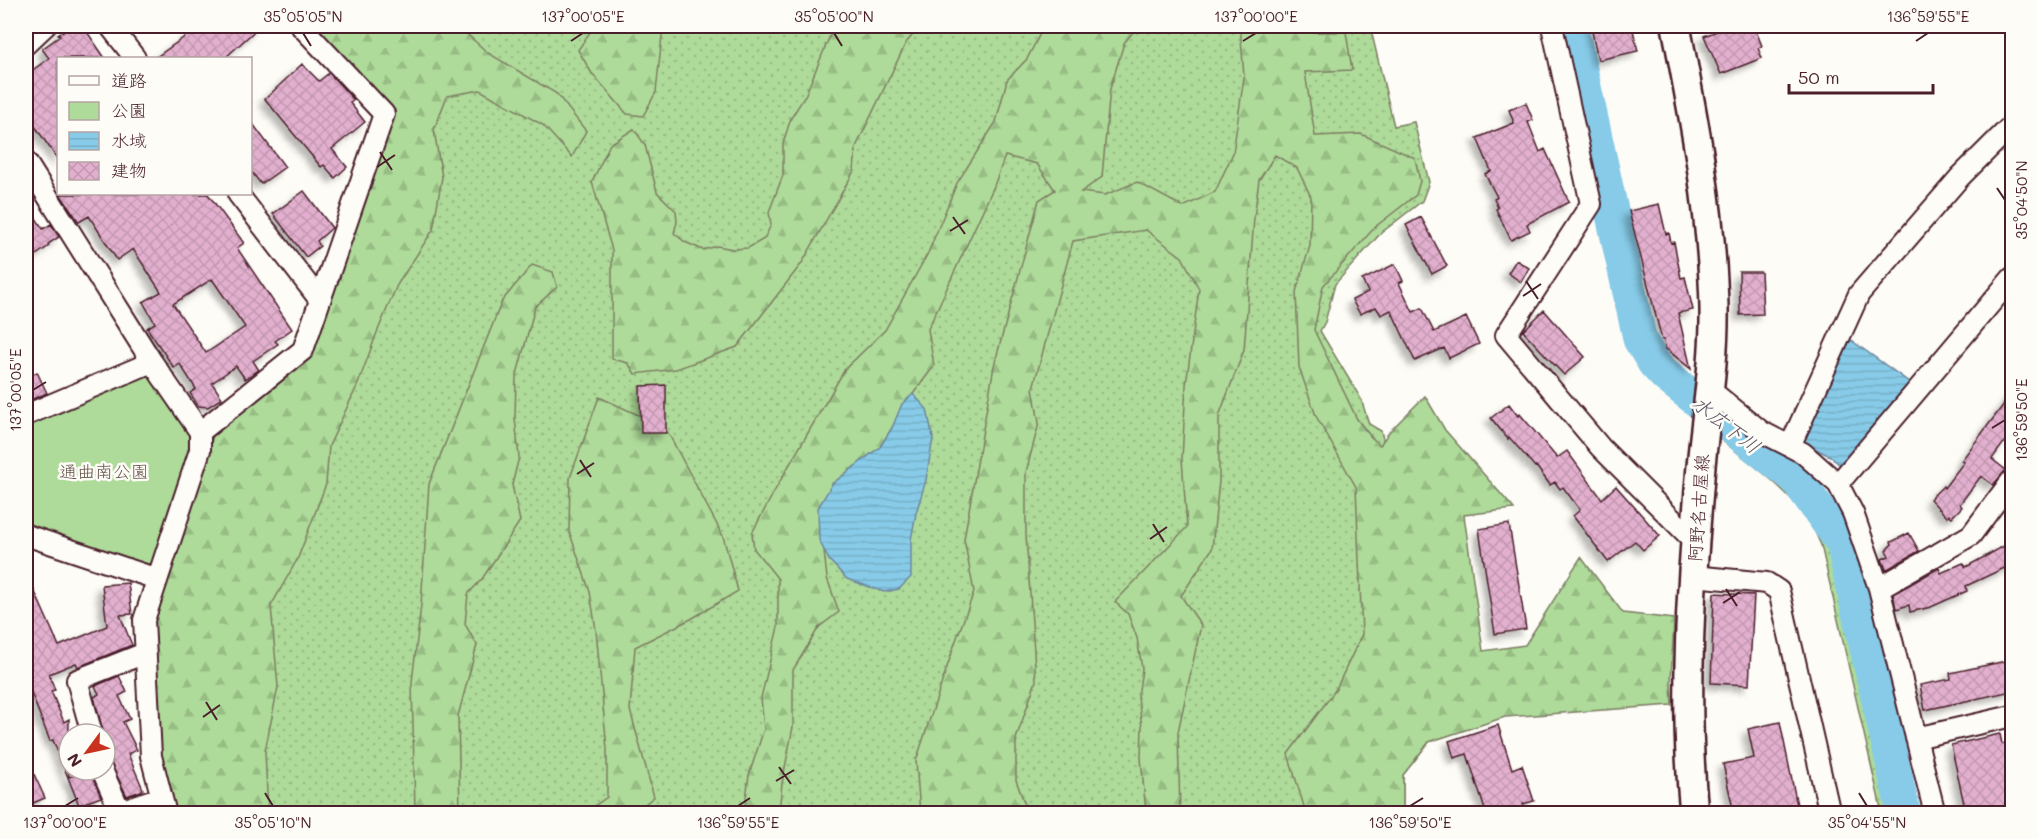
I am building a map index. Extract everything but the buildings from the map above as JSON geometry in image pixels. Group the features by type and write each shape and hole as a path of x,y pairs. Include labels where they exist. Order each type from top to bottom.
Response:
{"main road":[{"name":"阿野名古屋線","path":"1676,26 1700,156 1710,226 1714,310 1693,576 1688,746 1694,813"}],"street":[{"path":"27,39 45,26"},
{"path":"110,26 134,57"},
{"path":"200,432 303,350 384,114 301,26"},
{"path":"1552,26 1591,204 1506,335 1601,448 1695,542"},
{"path":"1790,446 1859,294 1960,177 2013,125"},
{"path":"26,162 152,362 200,432 200,450 144,620 151,756 164,805 120,811 107,782"},
{"path":"239,195 319,299"},
{"path":"1838,484 2013,278"},
{"path":"26,416 152,362"},
{"path":"1709,392 1762,432 1816,463 1838,484 1853,513 1879,588 1935,813"},
{"path":"1879,588 1971,535 2013,480"},
{"path":"26,535 157,579"},
{"path":"1693,576 1767,583 1779,591 1830,813"},
{"path":"89,722 77,680 145,653"},
{"path":"1916,738 2013,716"}],"green space":[{"path":"314,26 1370,26 1394,126 1414,122 1429,182 1422,201 1381,233 1335,284 1325,322 1320,331 1361,399 1369,424 1381,431 1390,465 1429,742 1403,775 1403,813 176,813 214,433 310,354 394,112"},
{"path":"314,26 458,26 488,53 557,94 586,131 572,157 543,125 480,90 447,96 434,130 442,177 433,230 397,285 358,384 329,446 326,484 298,558 271,606 278,687 265,751 268,813 176,813 160,755 154,618 214,433 310,354 394,112"},
{"path":"594,26 663,26 656,92 643,116 627,114 591,72 578,50"},
{"path":"834,26 920,26 906,43 856,147 854,171 802,263 737,347 676,369 635,374 628,363 612,359 612,250 592,182 610,144 634,129 645,145 657,192 676,211 677,222 674,233 685,242 703,250 717,246 733,249 748,248 764,239 771,225 769,212 783,175 783,143 791,118 805,96"},
{"path":"1044,26 1138,26 1124,43 1110,89 1102,177 1081,192 1105,195 1137,182 1183,207 1215,192 1233,153 1244,77 1240,26 1304,26 1306,32 1346,32 1352,70 1305,72 1315,136 1361,134 1415,158 1420,181 1416,195 1375,227 1323,286 1314,330 1357,419 1380,445 1389,432 1425,396 1445,430 1514,509 1464,515 1483,651 1525,645 1581,557 1623,613 1674,619 1672,705 1505,717 1429,742 1403,775 1403,813 1306,813 1288,754 1336,689 1362,634 1356,487 1316,416 1299,367 1296,292 1310,246 1311,197 1297,168 1275,155 1259,180 1244,350 1219,416 1219,481 1212,549 1181,596 1201,625 1178,732 1180,813 1146,813 1141,758 1142,727 1138,697 1142,669 1137,638 1128,614 1115,602 1187,527 1182,459 1186,385 1199,289 1182,257 1146,230 1073,241 1033,388 1039,423 1026,472 1026,535 1036,681 1016,739 1016,780 1028,813 920,813 916,761 974,592 964,539 994,366 1039,200 1055,190 1037,164 1005,156 994,186 928,329 934,366 913,394 880,447 832,484 824,551 827,578 839,612 819,627 793,670 793,727 782,783 779,813 744,814 749,775 764,729 761,698 778,627 778,579 754,549 752,533 845,369 885,330 928,253 957,183 996,122 1007,80 1027,59"},
{"path":"532,265 553,272 557,287 535,307 516,378 515,418 519,457 512,485 520,521 482,579 468,594 465,624 477,645 458,716 460,814 415,813 412,682 421,605 429,484 502,301"},
{"name":"通曲南公園","path":"139,371 152,374 191,438 193,447 155,561 143,567 37,531 28,524 26,517 26,420"},
{"path":"599,397 665,427 723,536 738,591 691,619 635,647 630,710 654,797 633,813 590,813 593,807 607,797 607,749 596,630 590,592 569,531 570,478"},
{"path":"1719,422 1790,482 1819,517 1842,558 1899,813 1882,813 1821,545 1810,523 1789,497 1717,437"}],"water":[{"path":"1848,338 1913,385 1843,468 1830,456 1801,442"},
{"path":"913,394 927,409 933,438 926,480 911,540 911,577 899,589 884,592 847,579 829,560 819,540 818,508 832,484 880,447 892,428 902,404"}],"waterway":[{"name":"水広下川","path":"1571,26 1640,340 1654,363 1666,376 1796,478 1843,544 1904,814"}]}
